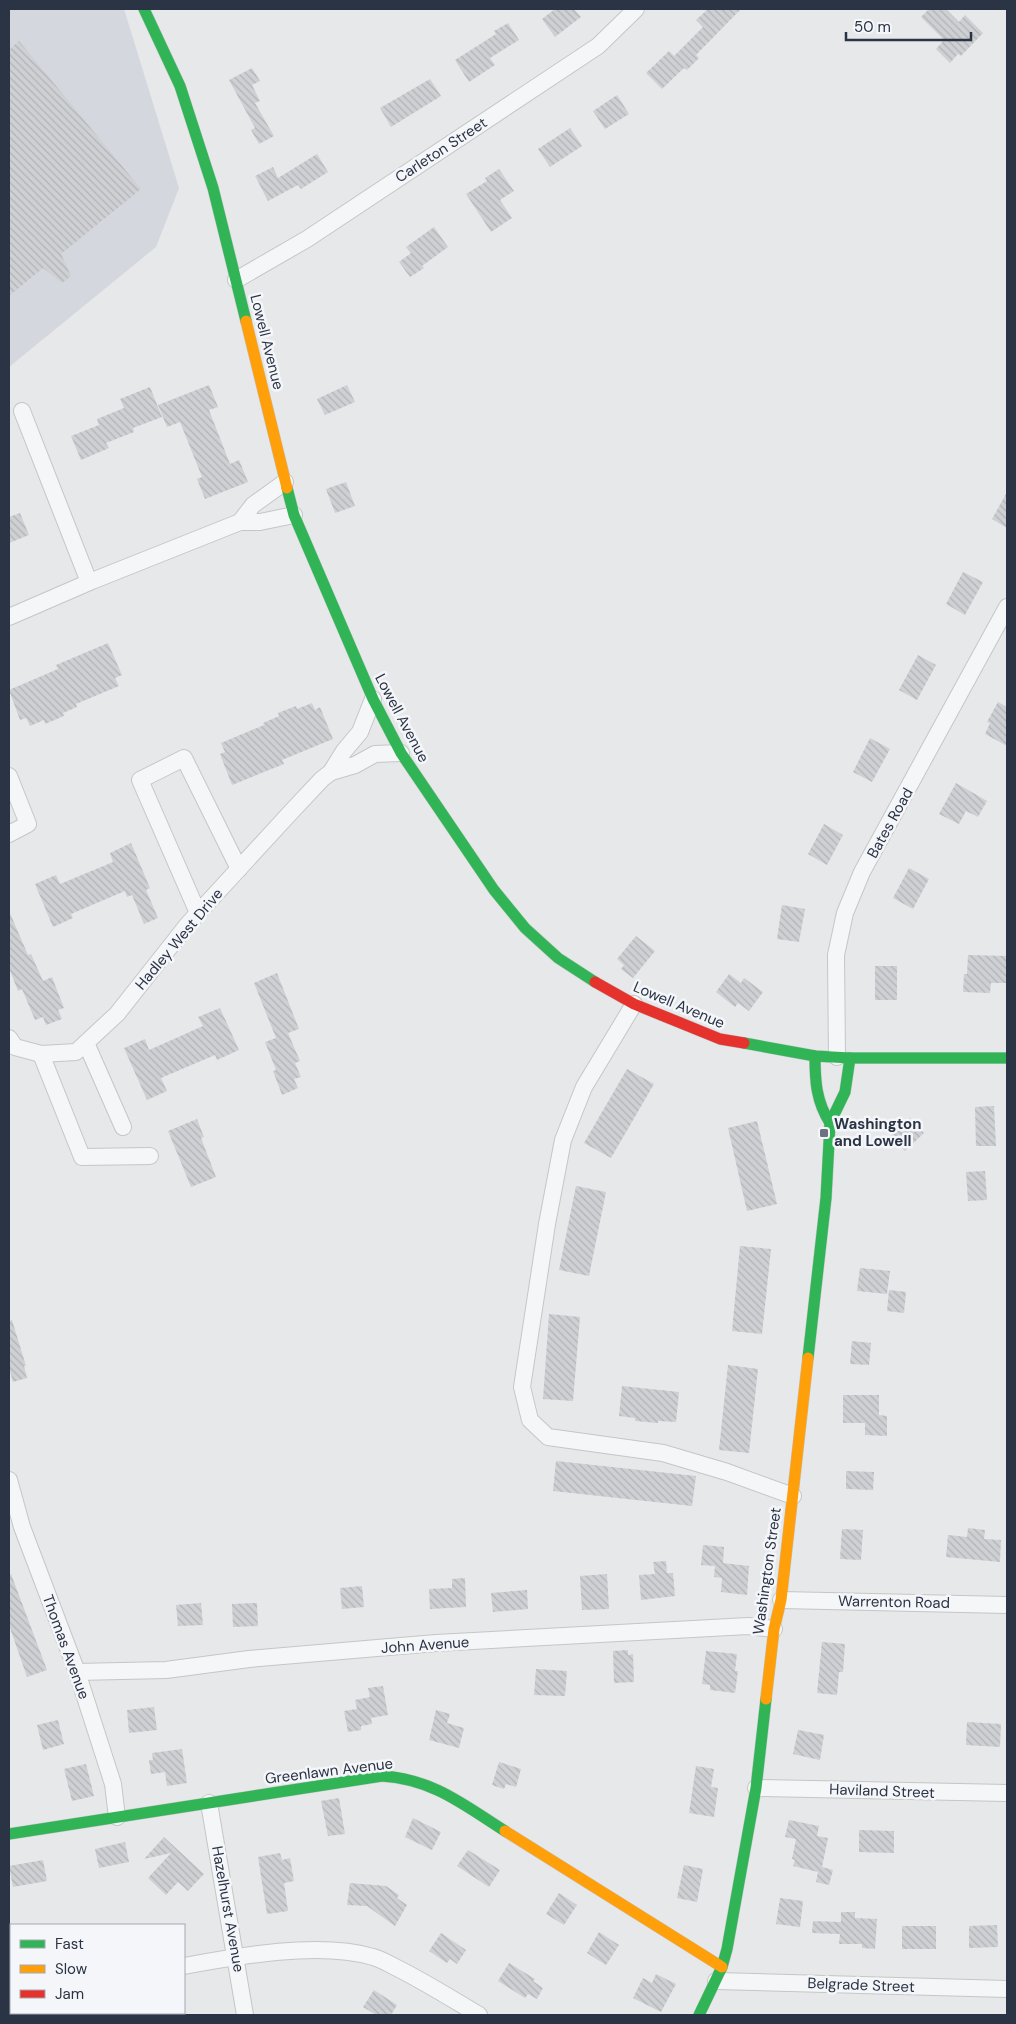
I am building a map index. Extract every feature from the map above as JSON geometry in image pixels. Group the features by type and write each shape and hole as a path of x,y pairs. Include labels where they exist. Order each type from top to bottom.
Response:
{"street":[{"name":"Lowell Avenue","path":"144,9 180,86 213,188 294,515 373,700 401,753 494,890 525,928 558,958 598,984 634,1004 720,1039 815,1056 843,1058 1007,1058"},
{"name":"Carleton Street","path":"236,280 307,239 590,51 636,9"},
{"path":"22,411 89,582"},
{"path":"240,522 253,505 285,482"},
{"path":"9,617 89,582 240,522 260,522 294,515"},
{"name":"Bates Road","path":"843,1058 836,955 845,914 862,872 1007,608"},
{"name":"Hadley West Drive","path":"9,1038 15,1047 41,1054 76,1052 118,1014 198,913 322,779 331,772 344,751 360,732 373,700"},
{"name":"Hadley West Drive","path":"331,772 355,765 375,754 401,753"},
{"path":"198,913 140,780 184,758 239,869"},
{"path":"9,776 28,824 9,834"},
{"path":"634,1004 584,1087 563,1140 546,1224 522,1387 530,1420 548,1436 663,1453 727,1472 793,1496"},
{"path":"86,1043 123,1127"},
{"path":"41,1054 82,1157 150,1156"},
{"path":"815,1056 815,1085 819,1107 830,1122"},
{"name":"Washington Street","path":"699,2015 719,1974 756,1788 774,1629 781,1600 793,1496 826,1198 830,1122 845,1092 843,1058"},
{"name":"Thomas Avenue","path":"9,1480 15,1530 77,1672 113,1784 117,1817"},
{"name":"Warrenton Road","path":"781,1600 1007,1605"},
{"name":"John Avenue","path":"77,1672 166,1670 249,1659 436,1643 748,1626 774,1629"},
{"name":"Greenlawn Avenue","path":"9,1834 382,1776 399,1777 424,1782 446,1794 719,1974"},
{"name":"Haviland Street","path":"756,1788 1007,1793"},
{"name":"Hazelhurst Avenue","path":"209,1803 237,1957 245,2015"},
{"path":"185,1966 237,1957 285,1952 338,1950 374,1957 420,1980 479,2015"},
{"name":"Belgrade Street","path":"719,1974 1007,1989"}],"shaded area":[{"path":"9,9 124,9 179,188 156,247 9,367"}],"building":[{"path":"555,9 574,9 581,17 555,37 542,19"},
{"path":"708,9 741,9 696,55 699,58 687,70 684,68 662,89 646,73 669,51 674,56 703,27 696,20"},
{"path":"929,9 946,9 959,22 965,15 983,33 961,56 958,54 950,63 936,49 944,40 921,17"},
{"path":"508,23 519,40 490,58 495,65 469,82 455,60 496,34 494,31"},
{"path":"19,41 141,189 61,254 71,276 62,283 43,268 9,296 9,50"},
{"path":"252,68 260,81 252,85 260,101 255,103 274,136 259,144 251,130 255,128 229,80"},
{"path":"430,79 441,96 391,127 380,108"},
{"path":"617,95 629,114 605,129 593,111"},
{"path":"570,128 582,146 550,167 538,149"},
{"path":"317,154 328,172 301,189 298,185 268,201 255,176 273,167 278,178"},
{"path":"499,169 514,191 500,200 512,218 491,232 466,194 487,181 485,178"},
{"path":"434,227 448,247 422,266 424,268 410,277 399,262 411,253 406,247"},
{"path":"209,385 218,407 209,410 230,464 239,460 248,482 205,499 197,479 202,477 180,422 167,427 158,405"},
{"path":"347,385 355,402 325,415 317,399"},
{"path":"150,387 162,417 133,428 134,432 106,443 109,448 81,460 71,436 99,425 97,419 124,408 120,399"},
{"path":"346,482 355,506 335,513 326,489"},
{"path":"1007,492 1007,528 992,519"},
{"path":"20,513 29,535 9,543 9,517"},
{"path":"963,572 983,582 965,615 946,604"},
{"path":"108,643 122,675 115,678 119,686 76,704 77,707 63,713 64,716 45,724 44,720 30,726 26,718 20,720 9,690 58,669 56,665"},
{"path":"918,655 936,665 917,700 899,690"},
{"path":"998,702 1007,707 1007,746 985,734 990,723 987,722"},
{"path":"312,703 315,710 320,707 333,739 282,760 284,764 232,785 220,754 225,752 221,743 264,725 263,723 279,716 278,713 296,706 297,709"},
{"path":"870,738 890,749 872,782 853,772"},
{"path":"956,783 987,801 978,817 966,811 959,824 939,814"},
{"path":"824,824 843,835 827,865 808,854"},
{"path":"131,843 150,888 146,890 158,918 144,924 132,895 127,897 125,891 71,914 73,918 53,927 35,884 56,875 60,884 113,862 110,853"},
{"path":"909,868 929,879 913,909 893,898"},
{"path":"782,905 805,909 799,942 777,939"},
{"path":"9,911 28,955 31,954 43,981 52,977 64,1008 58,1010 62,1019 46,1025 43,1017 35,1020 22,989 18,991 9,968"},
{"path":"636,936 655,951 633,978 621,969 624,965 617,959"},
{"path":"968,955 1007,956 1007,983 991,983 990,993 963,992 964,974 967,974"},
{"path":"875,966 897,966 897,1000 875,1000"},
{"path":"277,973 299,1029 288,1033 300,1061 295,1063 301,1077 294,1079 298,1088 282,1095 273,1071 276,1070 265,1042 276,1038 254,983"},
{"path":"729,974 741,983 744,978 763,992 749,1011 738,1003 735,1007 716,992"},
{"path":"220,1008 239,1050 217,1060 215,1055 161,1078 167,1091 147,1100 124,1048 145,1039 149,1050 203,1026 198,1017"},
{"path":"627,1069 654,1084 611,1158 584,1143"},
{"path":"994,1106 996,1146 976,1146 975,1107"},
{"path":"910,1118 924,1133 905,1151 891,1136"},
{"path":"197,1119 204,1137 201,1138 216,1177 191,1187 168,1131"},
{"path":"757,1121 777,1204 747,1211 728,1128"},
{"path":"985,1171 987,1200 968,1201 966,1172"},
{"path":"576,1186 606,1192 589,1276 559,1270"},
{"path":"740,1246 771,1249 762,1334 732,1331"},
{"path":"860,1268 890,1271 887,1294 857,1291"},
{"path":"889,1290 906,1292 904,1313 887,1311"},
{"path":"549,1314 580,1317 573,1401 543,1399"},
{"path":"12,1320 26,1366 24,1366 27,1378 13,1382 9,1368 9,1321"},
{"path":"852,1341 871,1343 869,1365 850,1364"},
{"path":"728,1365 758,1369 749,1453 719,1450"},
{"path":"622,1386 679,1392 676,1422 635,1421 635,1418 619,1416"},
{"path":"843,1395 879,1395 879,1415 887,1416 887,1436 865,1435 865,1423 843,1423"},
{"path":"556,1461 696,1476 692,1506 553,1491"},
{"path":"846,1471 874,1472 873,1490 846,1489"},
{"path":"968,1528 985,1530 984,1539 1001,1540 1000,1562 946,1557 948,1535 967,1537"},
{"path":"842,1529 863,1530 861,1560 840,1559"},
{"path":"703,1545 724,1547 723,1563 749,1566 747,1595 721,1592 722,1578 714,1577 715,1566 701,1565"},
{"path":"666,1561 667,1573 673,1573 675,1596 641,1600 639,1575 655,1574 653,1562"},
{"path":"11,1574 47,1670 27,1677 9,1625 9,1575"},
{"path":"607,1574 609,1609 582,1610 580,1576"},
{"path":"465,1578 466,1607 430,1609 429,1589 452,1588 452,1579"},
{"path":"362,1586 364,1607 342,1609 340,1588"},
{"path":"527,1590 528,1609 493,1612 491,1593"},
{"path":"201,1603 203,1625 178,1626 176,1605"},
{"path":"257,1603 258,1626 233,1627 232,1604"},
{"path":"822,1642 845,1644 843,1672 839,1672 837,1695 817,1693"},
{"path":"628,1650 628,1655 633,1654 634,1682 614,1683 613,1651"},
{"path":"706,1651 737,1654 735,1671 738,1671 735,1693 710,1690 710,1685 702,1684"},
{"path":"536,1669 567,1671 565,1696 534,1695"},
{"path":"383,1686 388,1715 371,1718 372,1724 361,1726 361,1730 348,1732 344,1711 357,1709 355,1700 370,1697 368,1688"},
{"path":"154,1707 157,1730 129,1733 127,1710"},
{"path":"436,1710 450,1714 447,1723 464,1728 459,1748 429,1740"},
{"path":"58,1720 64,1744 43,1750 37,1725"},
{"path":"967,1722 1001,1724 1000,1747 966,1745"},
{"path":"798,1730 824,1735 820,1760 793,1754"},
{"path":"182,1749 187,1783 167,1786 165,1772 151,1774 149,1760 153,1760 152,1753"},
{"path":"499,1762 521,1769 516,1787 506,1784 504,1789 492,1785"},
{"path":"86,1764 94,1796 72,1801 64,1769"},
{"path":"696,1766 714,1769 711,1787 718,1788 714,1817 689,1813"},
{"path":"339,1798 345,1834 328,1836 321,1801"},
{"path":"413,1818 441,1832 432,1850 405,1837"},
{"path":"789,1820 819,1826 817,1836 828,1838 822,1867 833,1870 829,1885 816,1882 818,1872 793,1866 795,1860 792,1859 796,1839 785,1837"},
{"path":"859,1830 894,1831 894,1853 859,1852"},
{"path":"164,1837 204,1874 188,1891 178,1882 166,1895 148,1878 171,1853 144,1859"},
{"path":"125,1842 129,1862 99,1868 95,1849"},
{"path":"468,1850 500,1870 489,1887 457,1866"},
{"path":"280,1853 282,1860 290,1858 294,1881 284,1883 288,1911 267,1914 258,1857"},
{"path":"43,1860 47,1881 13,1887 9,1866"},
{"path":"684,1865 703,1869 697,1902 677,1898"},
{"path":"350,1883 386,1886 399,1895 397,1898 407,1905 395,1926 367,1906 347,1905"},
{"path":"559,1893 577,1905 564,1925 546,1914"},
{"path":"780,1898 803,1901 800,1927 776,1924"},
{"path":"841,1912 855,1912 855,1918 877,1919 875,1949 862,1948 862,1944 839,1944 840,1934 812,1933 813,1921 841,1922"},
{"path":"997,1925 998,1947 969,1948 969,1926"},
{"path":"902,1926 936,1926 936,1949 902,1949"},
{"path":"599,1932 619,1945 606,1965 587,1953"},
{"path":"441,1933 466,1950 457,1964 450,1959 447,1963 429,1951"},
{"path":"509,1963 535,1979 533,1981 543,1988 537,1999 528,1994 525,1998 498,1981"},
{"path":"656,1974 676,1984 661,2012 633,1998 643,1978 652,1983"},
{"path":"374,1990 397,2005 391,2015 376,2015 363,2007"}],"traffic: fast":[{"path":"144,9 180,86 213,188 246,321"},
{"path":"287,488 294,515 373,699 401,753 494,890 525,928 558,958 595,982"},
{"path":"744,1043 815,1056 850,1058 1007,1058"},
{"path":"815,1056 817,1091 825,1115 830,1123"},
{"path":"808,1358 826,1198 830,1123 845,1092 850,1058"},
{"path":"699,2015 722,1967 727,1949 756,1788 766,1699"},
{"path":"9,1834 382,1776 400,1778 433,1788 462,1803 505,1831"}],"traffic: slow":[{"path":"246,321 287,488"},
{"path":"766,1699 774,1629 781,1600 808,1358"},
{"path":"505,1831 722,1967"}],"traffic: jam":[{"path":"595,982 634,1004 720,1039 744,1043"}],"place":[{"name":"Washington and Lowell","path":"824,1133"}]}
